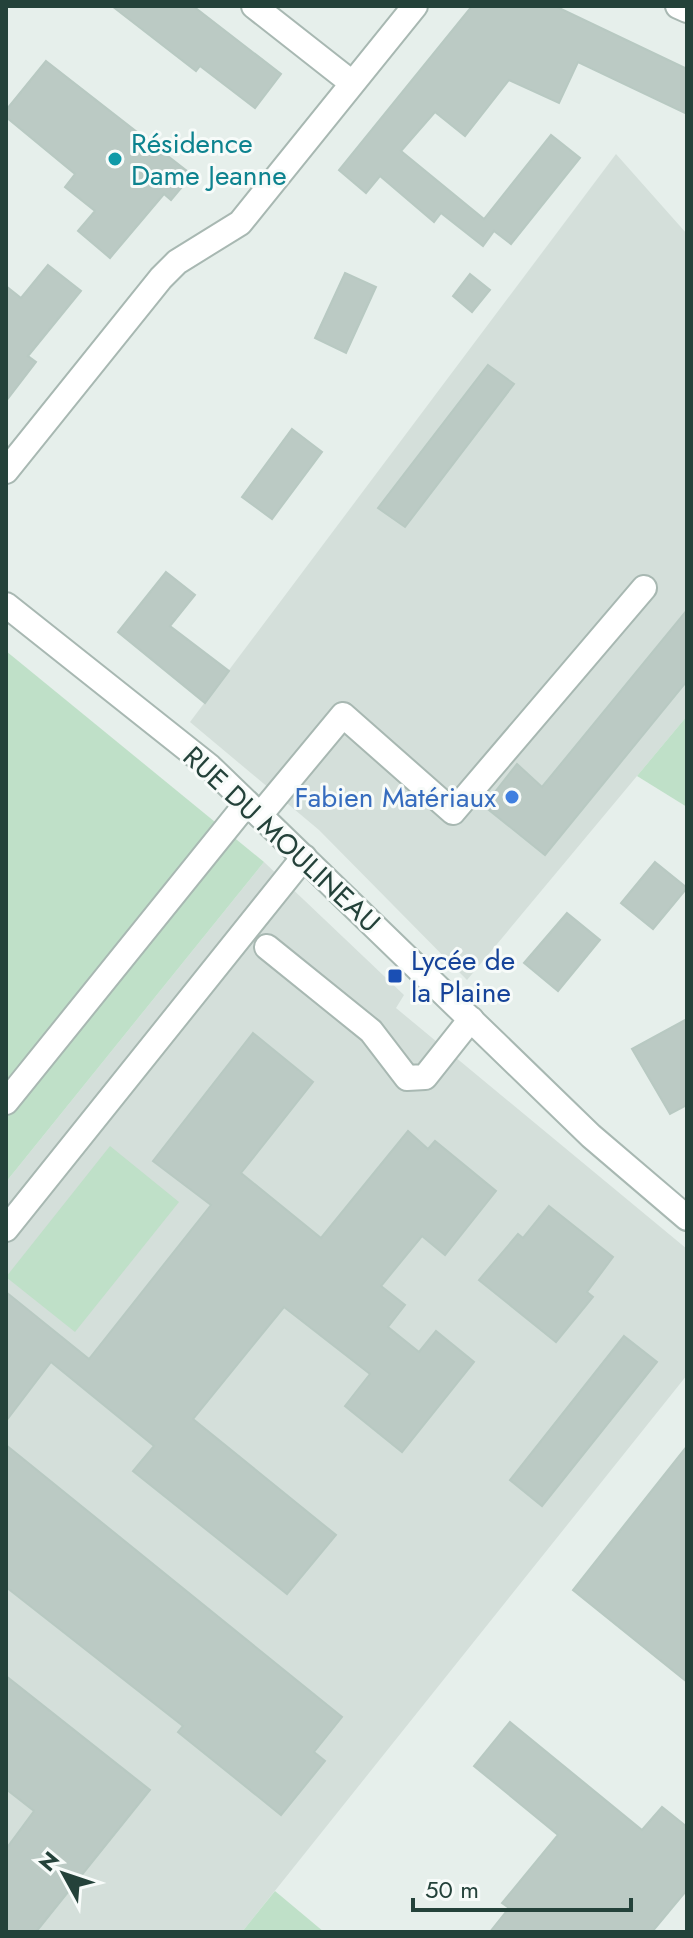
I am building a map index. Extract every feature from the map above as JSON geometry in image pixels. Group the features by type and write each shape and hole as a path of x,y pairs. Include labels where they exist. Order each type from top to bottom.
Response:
{"street":[{"path":"254,6 352,83"},
{"path":"6,471 161,278 177,262 240,223 415,6"},
{"path":"678,6 687,10"},
{"path":"6,1102 254,809 343,715 453,812 644,588"},
{"name":"RUE DU MOULINEAU","path":"6,605 210,767 591,1136 687,1218"},
{"path":"6,1229 304,857"},
{"path":"267,947 371,1031 407,1078 425,1077 471,1019"}],"shaded area":[{"path":"616,154 687,234 687,716 467,980 319,830 190,722"},
{"path":"264,862 404,995 396,1008 687,1249 687,1375 242,1932 6,1932 6,1182"}],"green space":[{"path":"6,651 264,862 6,1182"},
{"path":"687,716 687,807 637,776"},
{"path":"110,1146 179,1202 75,1332 6,1277"},
{"path":"275,1891 324,1932 242,1932"}],"building":[{"path":"112,6 193,6 281,74 255,108 200,66 196,71"},
{"path":"472,6 555,6 687,69 687,114 578,62 559,103 509,80 465,136 435,112 401,151 484,219 551,135 580,158 511,244 494,231 483,246 441,213 434,222 380,176 366,193 339,170"},
{"name":"Résidence Dame Jeanne","path":"46,61 192,175 171,200 164,194 110,258 78,231 95,211 65,187 75,174 6,117 6,110"},
{"path":"48,265 81,291 28,356 36,362 6,401 6,286 21,298"},
{"path":"345,273 376,287 346,353 315,338"},
{"path":"470,274 490,290 472,312 453,296"},
{"path":"488,365 514,384 405,527 378,508"},
{"path":"292,429 322,452 272,519 242,497"},
{"path":"166,572 195,595 170,626 229,671 205,703 118,632"},
{"path":"687,610 687,681 545,855 484,806 517,764 542,787"},
{"path":"655,862 687,888 653,929 621,903"},
{"path":"567,913 600,940 558,991 524,963"},
{"path":"687,1019 687,1105 670,1114 632,1049"},
{"path":"253,1033 313,1082 241,1173 321,1238 408,1131 428,1149 435,1141 496,1191 445,1255 422,1236 381,1286 405,1305 388,1327 419,1352 436,1331 474,1362 402,1452 345,1406 370,1374 284,1307 193,1419 336,1535 287,1594 133,1471 154,1446 51,1362 6,1421 6,1292 89,1359 211,1205 153,1161"},
{"path":"549,1206 613,1257 587,1292 593,1297 556,1342 479,1280 518,1234 523,1238"},
{"path":"624,1336 657,1362 542,1506 510,1480"},
{"path":"6,1445 342,1717 314,1752 325,1761 281,1815 178,1732 183,1726 6,1587"},
{"path":"687,1446 687,1682 573,1590"},
{"path":"6,1676 150,1790 36,1932 6,1932 6,1849 34,1811 6,1789"},
{"path":"510,1722 642,1830 662,1807 687,1827 687,1890 652,1932 490,1932 509,1908 502,1903 558,1835 474,1766"}],"place":[{"name":"Résidence Dame Jeanne","path":"115,159"},
{"name":"Fabien Matériaux","path":"512,797"},
{"name":"Lycée de la Plaine","path":"395,976"}]}
